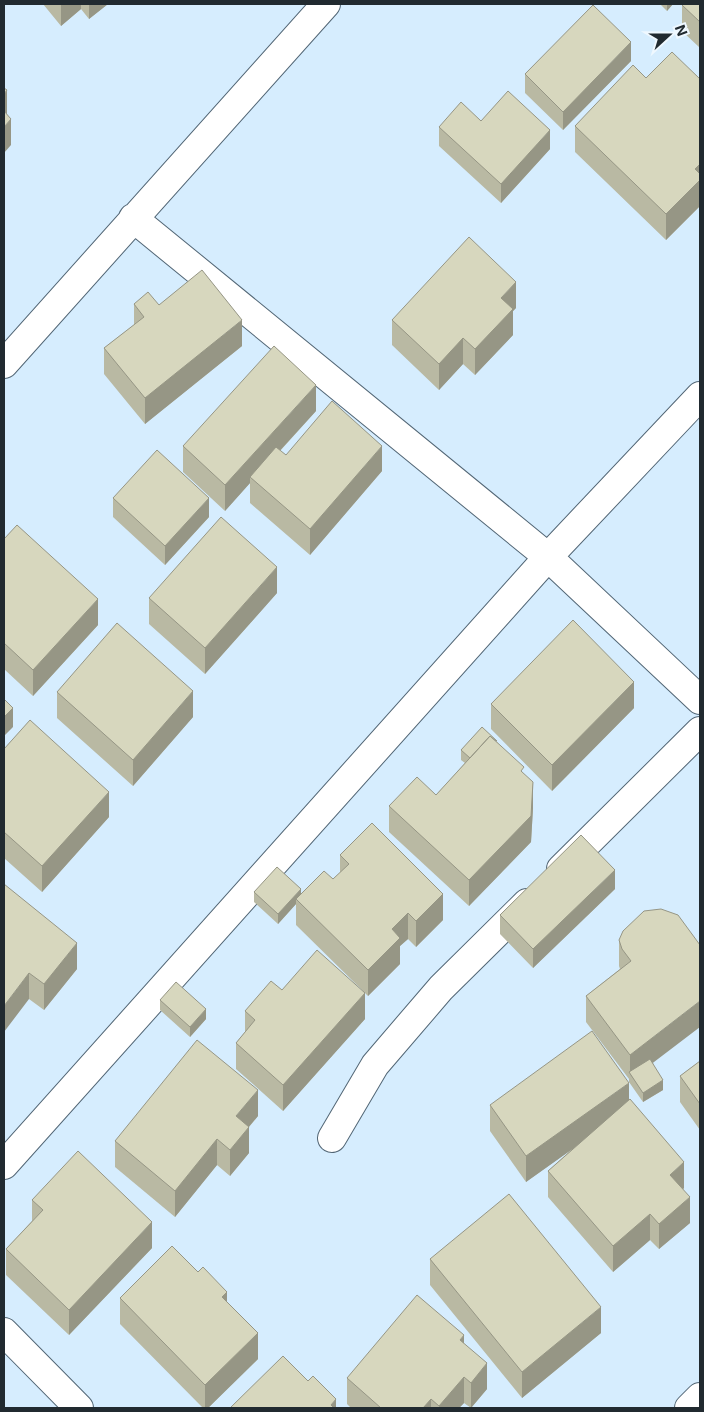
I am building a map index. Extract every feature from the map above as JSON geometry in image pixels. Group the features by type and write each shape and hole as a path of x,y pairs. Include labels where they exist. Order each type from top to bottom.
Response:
{"street":[{"path":"4,364 326,4"},
{"path":"133,218 548,557 700,700"},
{"path":"5,1161 548,557 700,396"},
{"path":"332,1138 375,1065 441,988 700,731"},
{"path":"4,1332 79,1408"},
{"path":"689,1408 700,1397"}],"building":[{"path":"700,4 700,22 682,5"},
{"path":"593,5 631,42 563,112 525,74"},
{"path":"672,52 700,79 700,164 695,169 700,174 700,180 666,214 575,126 633,65 646,78"},
{"path":"508,91 550,130 501,184 439,127 461,102 481,121"},
{"path":"4,111 11,119 4,127"},
{"path":"469,237 516,282 501,298 513,309 475,349 463,338 439,364 392,320"},
{"path":"202,270 242,320 145,398 104,348 144,317 134,304 148,292 159,305"},
{"path":"274,346 316,385 225,485 183,446"},
{"path":"332,401 382,446 310,529 250,477 276,447 286,455"},
{"path":"157,450 209,498 165,546 113,498"},
{"path":"221,517 277,567 205,648 149,598"},
{"path":"17,525 98,599 33,670 4,643 4,539"},
{"path":"573,620 634,682 552,765 491,704"},
{"path":"117,623 193,691 133,760 57,692"},
{"path":"4,699 13,708 4,717"},
{"path":"30,720 109,792 42,866 4,832 4,749"},
{"path":"482,727 497,741 490,736 470,758 461,750"},
{"path":"490,736 524,767 521,771 533,782 531,816 469,880 389,806 417,777 436,795"},
{"path":"372,823 443,894 416,921 408,913 392,929 400,938 368,970 296,899 324,871 333,879 349,864 340,855"},
{"path":"581,835 615,870 533,949 500,915"},
{"path":"277,867 301,889 278,914 254,892"},
{"path":"4,884 77,943 44,984 29,973 4,1006"},
{"path":"661,909 678,915 700,945 700,1001 630,1055 586,996 631,961 622,949 619,940 623,931 644,911"},
{"path":"317,950 365,993 283,1085 236,1043 255,1020 245,1011 271,981 282,990"},
{"path":"176,982 206,1009 190,1027 160,1000"},
{"path":"592,1031 629,1083 526,1156 490,1105"},
{"path":"197,1040 258,1090 236,1116 249,1127 230,1150 217,1139 175,1191 115,1141"},
{"path":"650,1059 663,1080 643,1093 629,1072"},
{"path":"700,1061 700,1104 680,1076"},
{"path":"630,1099 684,1162 670,1175 690,1197 659,1224 650,1214 613,1246 548,1171"},
{"path":"78,1151 152,1222 69,1310 6,1249 43,1210 32,1200"},
{"path":"509,1194 601,1307 522,1372 430,1259"},
{"path":"172,1246 198,1272 203,1267 227,1292 222,1297 258,1333 205,1385 120,1298"},
{"path":"417,1295 464,1335 460,1340 487,1363 471,1383 464,1377 439,1406 431,1399 423,1408 381,1408 347,1378"},
{"path":"283,1356 308,1381 313,1376 336,1399 331,1405 334,1408 230,1408"}]}
